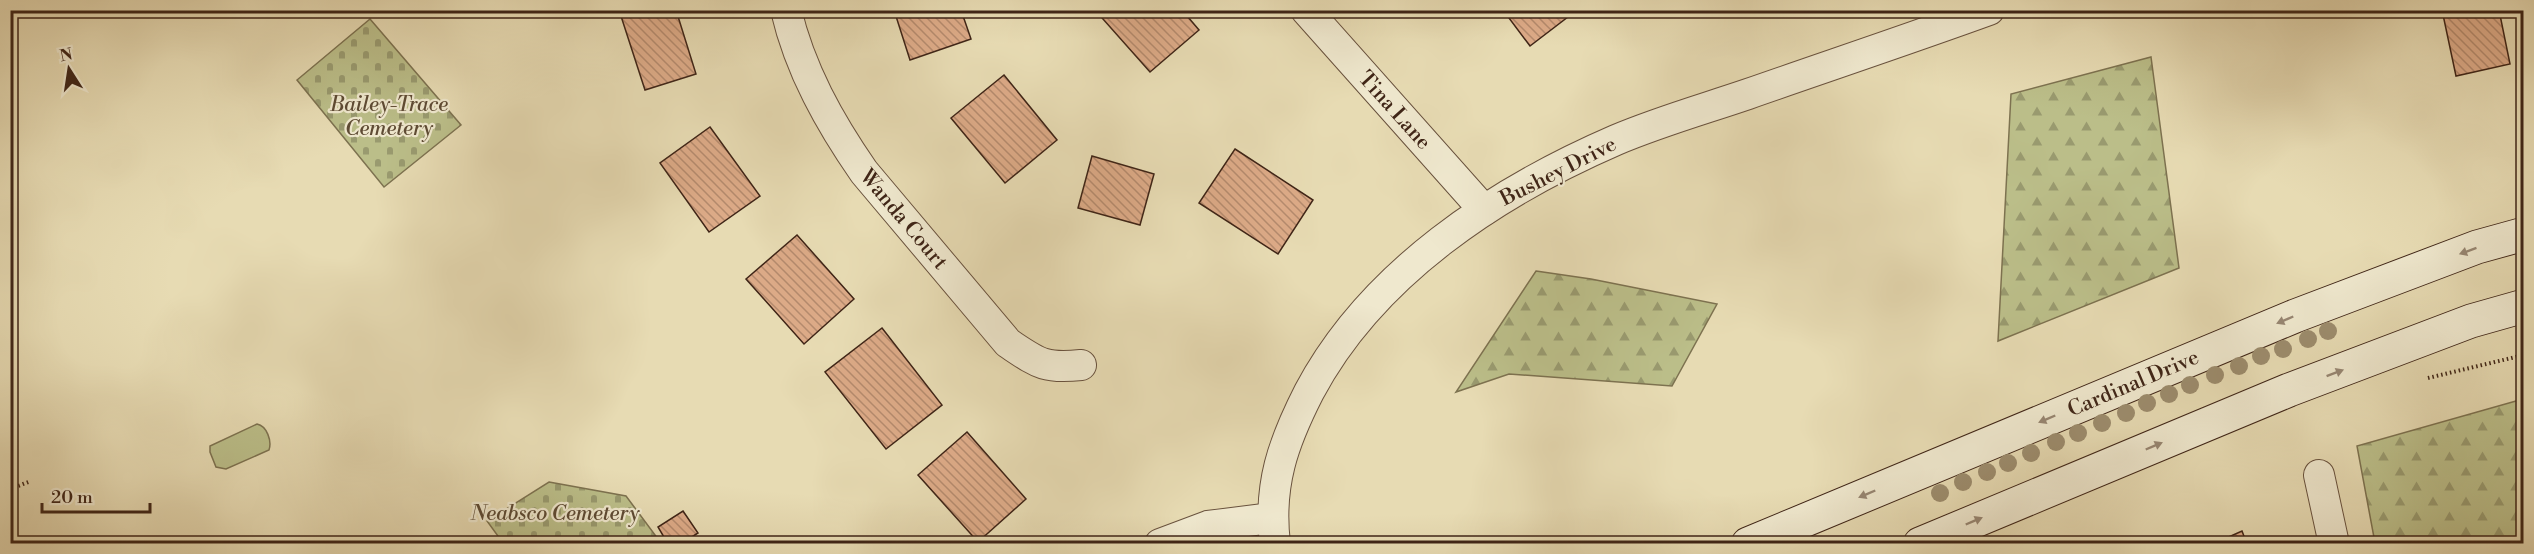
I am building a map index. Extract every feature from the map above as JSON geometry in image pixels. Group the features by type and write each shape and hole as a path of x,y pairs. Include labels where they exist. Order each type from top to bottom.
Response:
{"main road":[{"name":"Cardinal Drive","path":"1748,543 2295,316 2477,247 2523,234"},
{"path":"1920,543 2289,390 2471,321 2523,306"}],"street":[{"name":"Wanda Court","path":"786,10 791,30 813,88 843,142 864,172 1008,343 1035,361 1056,368 1081,365"},
{"name":"Tina Lane","path":"1306,10 1484,210"},
{"name":"Bushey Drive","path":"1273,531 1276,472 1289,431 1322,368 1359,317 1402,273 1484,210 1548,171 1619,139 1989,10"},
{"path":"2319,475 2334,543"},
{"path":"1160,543 1208,526 1273,531"}],"path":[{"path":"10,489 31,481"}],"green space":[{"name":"Bailey-Trace Cemetery","path":"370,19 461,125 384,187 297,80"},
{"path":"2151,57 2179,268 1998,341 2011,94"},
{"path":"1536,271 1591,279 1717,304 1672,386 1509,374 1456,392"},
{"path":"2523,399 2523,543 2375,543 2357,446"},
{"path":"257,424 261,425 268,434 269,450 226,469 216,467 210,446"},
{"name":"Neabsco Cemetery","path":"549,482 626,496 661,543 503,543 487,521"}],"building":[{"path":"619,10 676,10 696,74 645,90"},
{"path":"894,10 961,10 971,39 910,60"},
{"path":"1095,10 1182,10 1199,30 1150,72"},
{"path":"1503,10 1577,10 1530,46"},
{"path":"2442,10 2499,10 2510,64 2456,76"},
{"path":"1004,75 1057,140 1005,183 951,118"},
{"path":"710,127 760,196 709,232 660,163"},
{"path":"1235,149 1313,200 1278,254 1199,203"},
{"path":"1092,156 1154,174 1140,225 1078,208"},
{"path":"797,235 854,299 804,344 746,279"},
{"path":"882,328 942,405 886,449 825,372"},
{"path":"967,432 1026,499 978,542 918,475"},
{"path":"683,511 698,533 681,544 668,544 658,527"},
{"path":"2242,531 2247,544 2213,544"}]}
